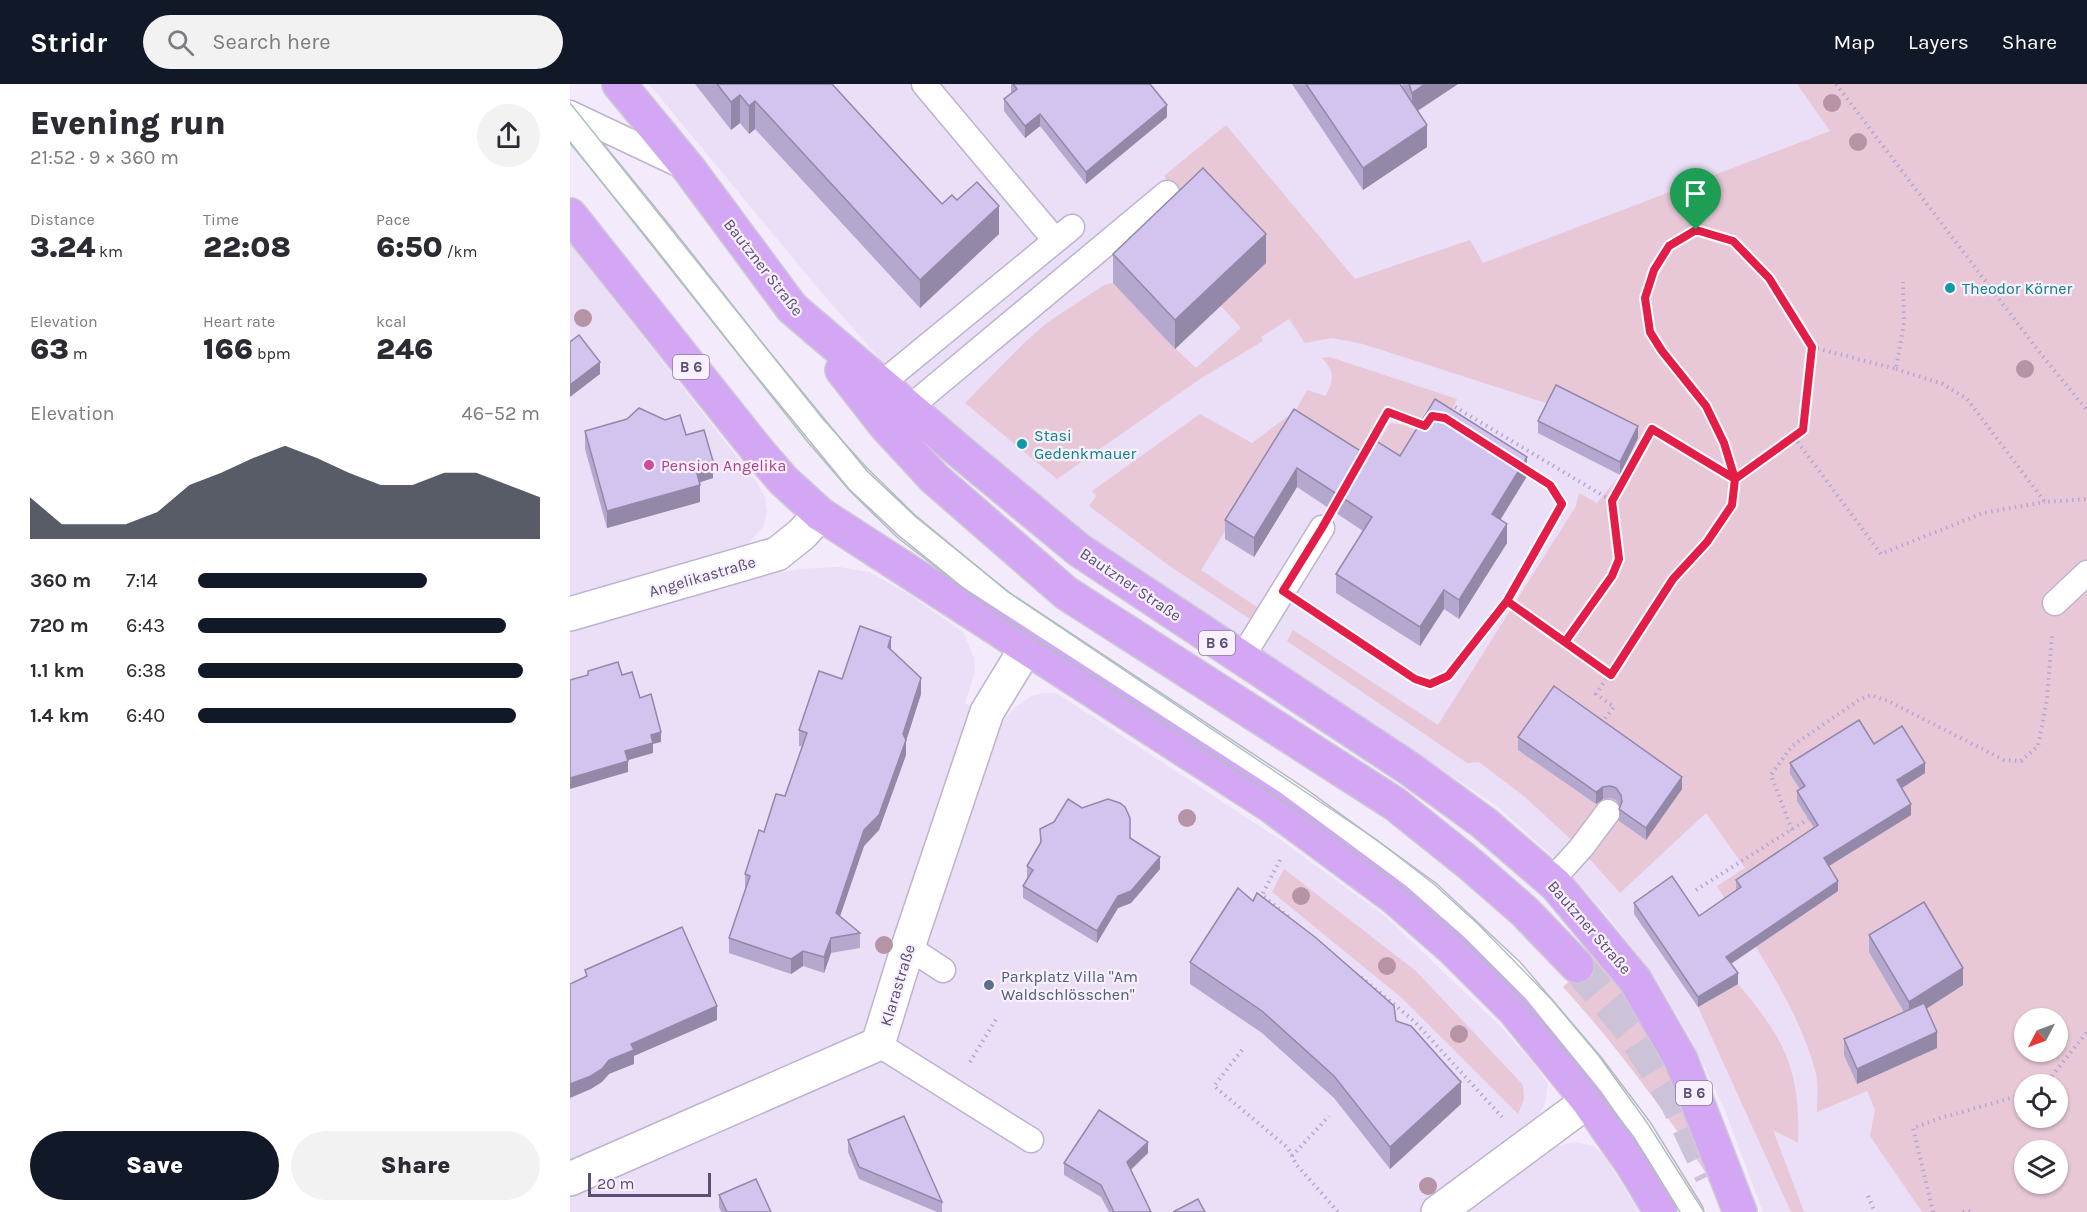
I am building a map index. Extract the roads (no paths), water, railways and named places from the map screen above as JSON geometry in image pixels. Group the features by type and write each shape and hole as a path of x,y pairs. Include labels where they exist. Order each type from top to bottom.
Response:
{"main road":[{"name":"Bautzner Straße","path":"619,84 689,169 792,308 1079,550 1410,769 1484,824 1551,881 1597,932 1635,980 1681,1060 1740,1212"},
{"name":"B 6","path":"570,214 758,451 783,480 820,514 1271,806 1395,898 1453,949 1514,1010 1588,1101 1632,1164 1661,1212"},
{"path":"792,308 885,425 934,478 1066,593 1395,804 1524,910 1577,966"}],"street":[{"name":"Angelikastraße","path":"570,614 777,554 802,534 820,514"},
{"name":"Klarastraße","path":"570,1179 878,1044 987,712 1026,648"},
{"path":"1438,1212 1588,1101"}],"lane":[{"path":"881,384 1064,233 924,84"},
{"path":"570,113 689,169"},
{"path":"570,123 816,431 866,487 907,526 1002,603 1298,799 1429,894 1511,971 1591,1065 1640,1130 1691,1212"},
{"path":"909,408 1167,193"},
{"path":"866,487 898,538 974,615"},
{"path":"1241,658 1322,528"},
{"path":"2055,603 2087,573"},
{"path":"1551,881 1608,813"},
{"path":"908,947 943,970"},
{"path":"878,1044 1031,1140"}],"tunnel":[{"path":"1577,966 1631,1030 1677,1103 1711,1175"}],"tram line":[{"path":"570,103 823,419 866,467 915,515 1008,592 1377,840 1435,885 1479,925 1552,1000 1599,1056 1648,1124 1704,1212"},
{"path":"570,142 807,441 850,491 898,538 997,614 1292,807 1387,876 1450,928 1499,974 1550,1031 1633,1136 1680,1212"}],"place":[{"name":"Theodor Körner","path":"1950,288"},
{"name":"Stasi Gedenkmauer","path":"1022,444"},
{"name":"Pension Angelika","path":"649,465"},
{"name":"Parkplatz Villa \"Am Waldschlösschen\"","path":"989,985"}]}
